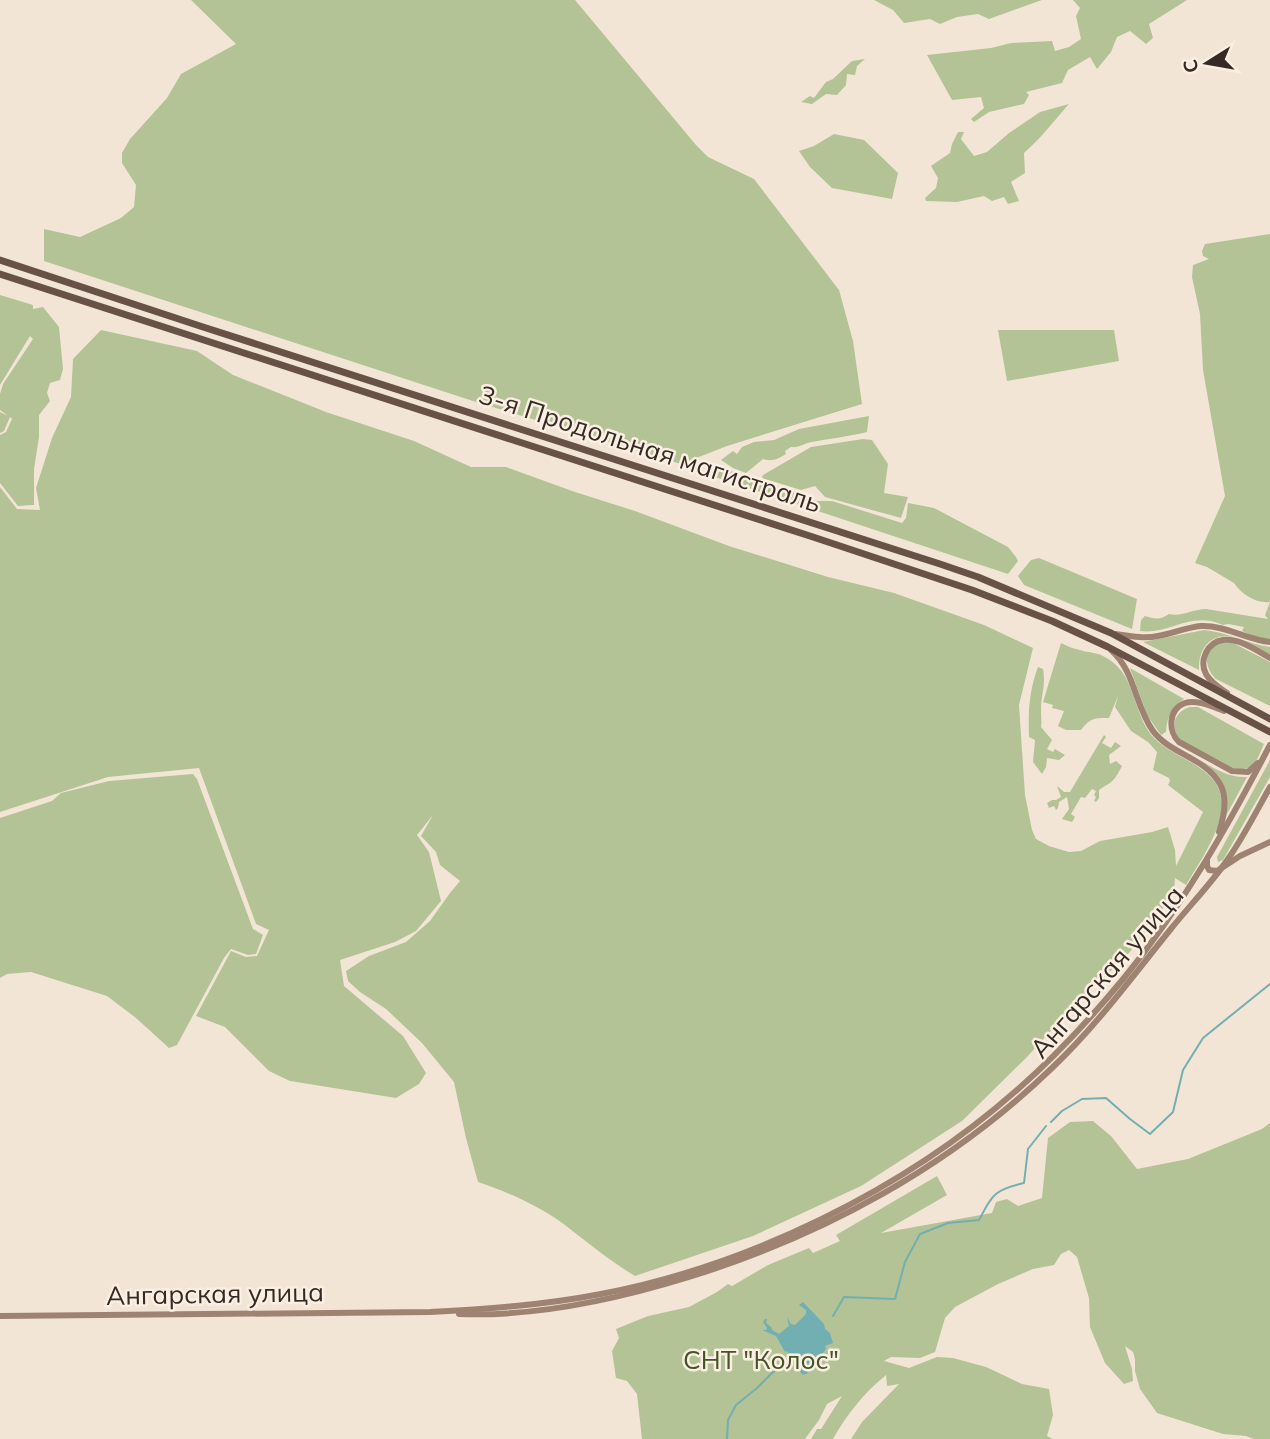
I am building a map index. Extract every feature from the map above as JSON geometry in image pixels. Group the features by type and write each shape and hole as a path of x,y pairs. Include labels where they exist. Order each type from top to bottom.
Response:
{"highway":[{"name":"3-я Продольная магистраль","path":"0,260 978,577 1111,633 1270,719"},
{"name":"3-я Продольная магистраль","path":"0,274 937,578 1052,621 1108,647 1270,732"}],"main road":[{"path":"1111,633 1136,637 1156,636 1201,626 1270,642"},
{"path":"1255,711 1208,677 1204,669 1204,656 1211,645 1223,640 1239,642 1270,658"},
{"path":"1108,647 1124,666 1154,732 1171,747 1210,772 1222,788 1224,805 1221,828 1207,858 1209,870 1222,868 1270,842"},
{"path":"1250,721 1192,702 1178,707 1172,718 1171,729 1179,742 1232,771 1248,772 1264,757"},
{"name":"Ангарская улица","path":"0,1316 430,1312 501,1308 591,1296 697,1270 768,1243 887,1183 967,1131 1068,1042 1125,977 1163,926 1207,858 1270,746"},
{"name":"Ангарская улица","path":"430,1312 515,1312 604,1299 647,1289 724,1266 769,1249 873,1200 919,1172 960,1144 1030,1089 1120,994 1222,868 1270,787"}],"green space":[{"path":"191,0 575,0 708,157 754,179 839,290 853,341 862,404 727,446 681,464 476,402 44,261 44,229 80,237 121,218 134,207 136,185 122,163 122,153 130,139 167,98 181,74 236,44"},
{"path":"874,0 1042,0 989,19 978,14 957,17 940,24 930,19 904,23 893,10"},
{"path":"1073,0 1187,0 1149,24 1153,38 1146,44 1130,31 1117,37 1111,52 1097,69 1090,57 1068,70 1062,83 1026,92 1029,95 1024,104 989,112 974,122 971,119 984,108 981,97 952,100 927,55 991,48 1011,43 1052,41 1055,51 1069,47 1081,39 1076,16 1080,8"},
{"path":"865,59 857,66 855,75 847,74 846,85 837,95 826,94 812,104 801,102 810,96 814,98 826,82 852,61"},
{"path":"1069,104 1024,153 1025,173 1011,182 1019,201 1008,204 1004,197 992,201 984,196 957,202 926,201 925,198 936,188 938,178 931,166 950,153 958,132 964,132 961,139 974,156 987,152 1040,112"},
{"path":"834,134 864,140 898,173 892,199 832,188 810,167 799,151"},
{"path":"1270,234 1270,602 1265,602 1250,597 1234,583 1195,563 1225,496 1203,370 1200,314 1192,277 1193,265 1209,259 1203,256 1205,244"},
{"path":"0,295 33,305 33,309 43,307 59,327 63,369 60,380 50,383 47,393 50,401 39,415 34,505 18,506 0,483 0,435 6,432 12,419 10,417 4,431 0,433 0,412 8,416 0,410 0,394 3,384 33,339 30,336 0,385"},
{"path":"101,330 197,351 233,375 326,412 414,441 471,467 506,467 729,546 828,577 894,593 984,625 1033,648 1019,705 1025,795 1036,839 1069,852 1081,851 1100,841 1168,827 1175,850 1176,866 1203,812 1168,785 1169,778 1153,770 1157,752 1148,742 1131,731 1115,707 1118,696 1109,718 1093,720 1081,730 1066,730 1058,726 1064,711 1043,702 1061,643 1105,657 1115,664 1128,681 1143,721 1155,739 1201,769 1216,783 1222,803 1221,815 1212,840 1186,885 1175,878 1174,894 1129,953 962,1121 861,1186 753,1236 635,1276 545,1212 478,1182 454,1082 422,1043 386,1009 348,981 346,971 369,956 406,942 430,921 460,881 440,865 436,852 421,836 433,815 417,835 429,852 441,901 416,931 395,942 340,960 344,986 403,1036 426,1073 419,1084 396,1098 290,1081 269,1071 225,1027 196,1016 231,951 246,957 257,956 269,930 256,924 199,768 108,777 0,812 0,487 17,509 40,510 36,488 52,438 71,397 73,359"},
{"path":"998,330 1114,330 1119,361 1007,381"},
{"path":"869,416 867,432 791,447 778,459 763,459 746,473 721,460 733,451 737,454 742,447 754,442 774,440 799,429"},
{"path":"872,440 888,464 884,493 908,497 901,518 825,497 815,486 801,490 762,478 811,447"},
{"path":"715,466 815,501 832,501 902,523 906,518 908,503 934,508 1008,547 1018,561 1008,574 709,475"},
{"path":"1039,558 1137,599 1132,629 1024,585 1018,576 1031,560"},
{"path":"1270,602 1270,640 1242,631 1244,627 1200,620 1161,630 1140,631 1141,620 1145,616 1160,618 1201,609 1268,619 1265,615"},
{"path":"1204,630 1221,633 1270,647 1270,655 1239,639 1216,638 1201,653 1199,670 1143,642"},
{"path":"1228,642 1270,662 1270,706 1213,675 1207,656 1212,647"},
{"path":"1038,667 1043,669 1044,675 1041,727 1052,740 1047,749 1053,752 1055,749 1065,755 1059,760 1047,758 1042,774 1033,762 1035,740 1029,737 1030,702"},
{"path":"1130,668 1184,699 1171,713 1166,732 1161,735 1147,715"},
{"path":"1198,707 1264,744 1253,765 1247,769 1228,766 1181,741 1175,731 1175,721 1184,709"},
{"path":"1104,735 1106,737 1102,743 1111,748 1115,742 1121,746 1109,755 1110,764 1116,761 1122,766 1117,776 1099,790 1096,802 1096,791 1092,789 1085,798 1081,797 1071,814 1075,817 1072,822 1062,819 1069,809 1067,797 1059,802 1056,810 1054,806 1049,808 1047,803 1061,797 1057,786 1064,792 1070,792"},
{"path":"1270,760 1270,777 1223,860 1218,862 1217,857"},
{"path":"1203,762 1229,775 1247,777 1226,816 1224,785 1216,773"},
{"path":"193,774 253,929 263,935 256,954 248,955 231,949 177,1045 169,1048 107,996 31,972 7,974 0,978 0,818 52,801 61,793 109,781"},
{"name":"СНТ \"Колос\"","path":"1093,1121 1111,1136 1137,1169 1188,1159 1262,1129 1270,1123 1270,1439 1223,1434 1157,1413 1140,1389 1133,1352 1125,1346 1133,1381 1124,1384 1105,1363 1090,1327 1089,1298 1077,1257 1069,1250 1061,1254 1054,1265 1033,1269 955,1307 945,1318 935,1352 920,1358 891,1357 884,1361 909,1368 937,1357 953,1358 986,1367 1022,1384 1049,1389 1053,1415 1047,1436 1053,1439 851,1439 862,1422 899,1384 887,1386 886,1375 856,1404 833,1439 811,1439 817,1429 821,1429 842,1396 827,1404 805,1439 642,1439 637,1394 627,1381 616,1378 612,1351 619,1338 616,1329 648,1316 689,1307 768,1265 809,1248 813,1253 840,1241 836,1235 937,1176 947,1195 881,1233 992,1213 996,1202 1007,1199 1018,1206 1042,1198 1048,1138 1070,1122"}],"water":[{"path":"803,1302 824,1324 833,1343 825,1346 826,1349 819,1358 813,1360 809,1366 808,1373 803,1375 795,1363 792,1363 792,1358 789,1358 776,1336 762,1330 767,1328 763,1322 765,1319 772,1330 779,1334 789,1326 787,1317 791,1324 795,1325 806,1314 806,1310 799,1305"}],"waterway":[{"path":"1051,1122 1062,1111 1082,1099 1106,1098 1150,1134 1173,1112 1183,1070 1203,1038 1270,984"},
{"path":"833,1316 844,1297 895,1299 905,1262 920,1234 948,1223 979,1220 996,1194 1024,1183 1028,1149 1046,1126"},
{"path":"727,1439 728,1420 736,1405 773,1372 792,1363"}]}
